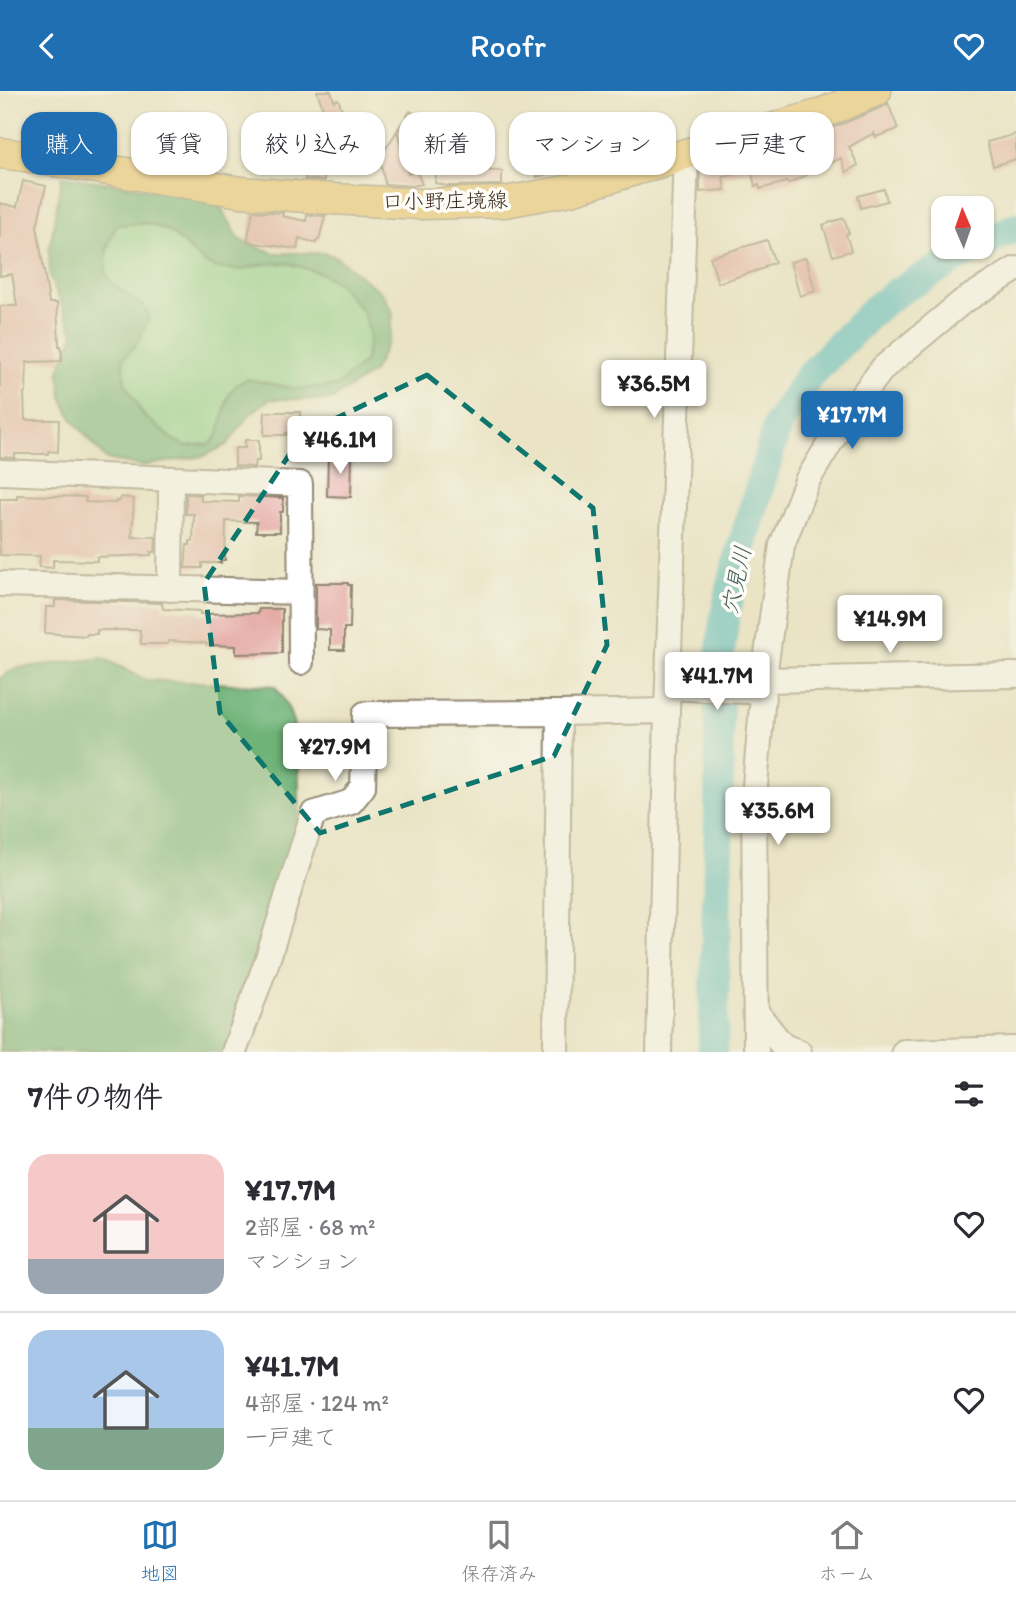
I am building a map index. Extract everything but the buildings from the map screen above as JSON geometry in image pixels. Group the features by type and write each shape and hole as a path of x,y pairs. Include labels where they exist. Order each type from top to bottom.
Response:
{"main road":[{"name":"口小野庄境線","path":"0,153 241,192 420,204 505,202 571,190 818,115 876,91"}],"street":[{"path":"659,1052 675,695 686,154"},
{"path":"756,1052 756,685 766,662 782,545 807,481 845,418 883,368 962,302 1016,269"},
{"path":"0,472 300,484 301,663"},
{"path":"170,589 171,479"},
{"path":"0,584 300,592"},
{"path":"234,1052 267,961 313,814 351,802 363,787 365,714 559,713 756,685 1016,675"},
{"path":"556,1052 559,713"},
{"path":"756,1012 783,1046 800,1052"},
{"path":"904,1052 1016,1049"}],"highlighted area":[{"path":"427,375 593,508 607,645 554,756 320,833 220,713 204,583 303,434"}],"green space":[{"path":"62,176 216,199 240,240 274,253 325,253 336,257 382,293 393,313 390,338 373,372 331,400 270,399 250,414 227,445 204,456 142,466 106,459 72,419 62,397 59,371 74,335 50,277 49,251","holes":["146,223 169,231 205,263 216,268 241,270 264,264 287,263 321,273 341,286 364,313 370,336 365,361 337,386 297,389 247,379 235,386 228,397 219,433 211,444 185,446 174,440 144,416 125,383 123,359 139,341 149,318 145,307 114,285 106,274 106,249 116,225"]},
{"path":"146,223 169,231 205,263 241,270 264,264 287,263 321,273 341,286 364,313 370,336 365,361 337,386 297,389 247,379 235,386 228,397 219,433 211,444 185,446 174,440 144,416 125,383 123,359 139,341 145,307 112,283 105,268 116,225"},
{"path":"103,658 146,680 274,686 290,713 297,744 298,819 226,1052 0,1052 0,678 16,668"}],"waterway":[{"name":"穴見川","path":"994,238 1016,227"},
{"name":"穴見川","path":"713,1052 719,814 719,662 725,615 737,564 778,424 810,375 875,309 896,293 955,259"}]}
